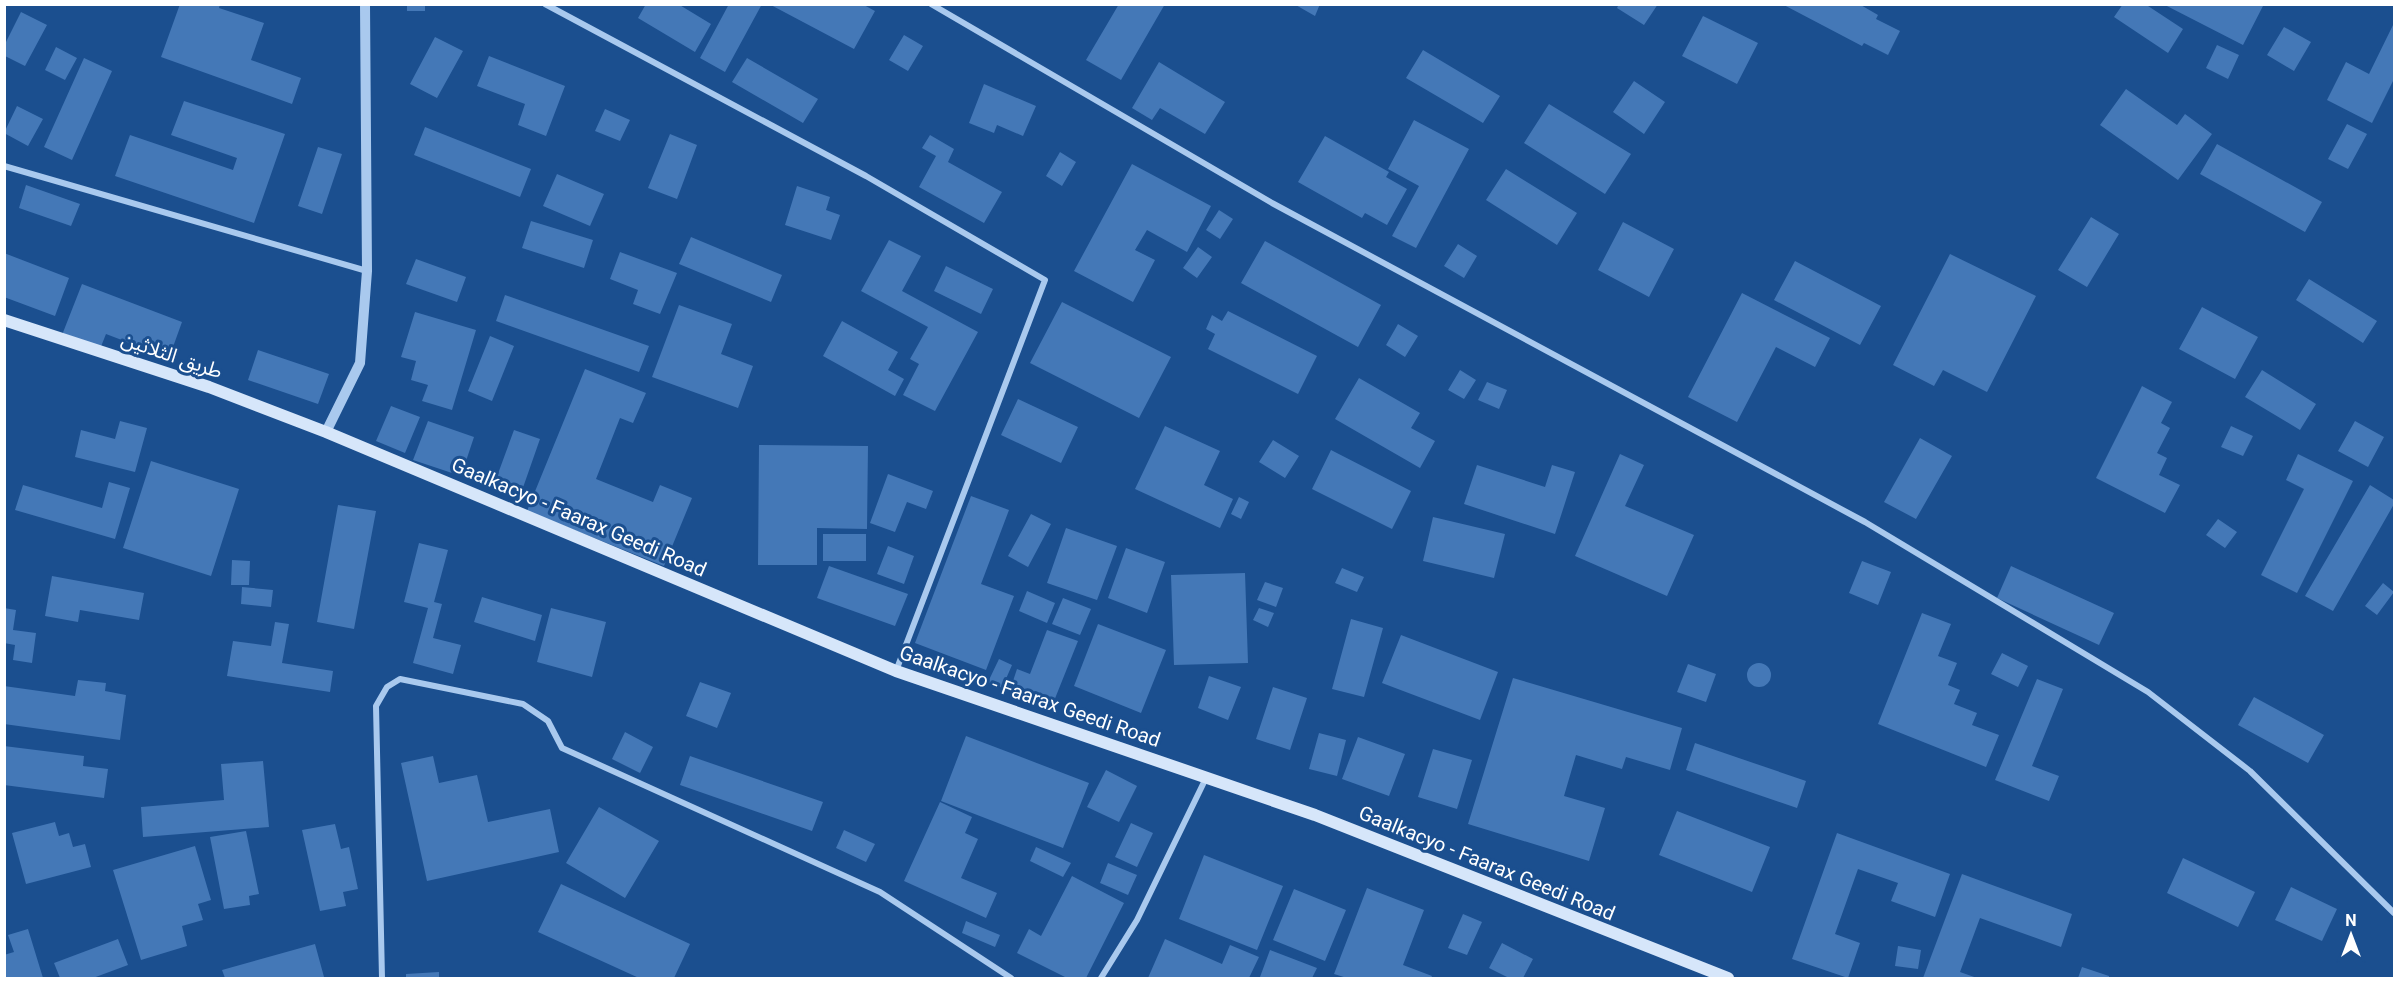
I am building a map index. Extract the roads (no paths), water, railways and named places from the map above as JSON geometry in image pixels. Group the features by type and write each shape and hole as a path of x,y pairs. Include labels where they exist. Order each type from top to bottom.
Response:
{"main road":[{"name":"طريق الثلاثين","path":"4,320 209,387 326,432"},
{"name":"Gaalkacyo - Faarax Geedi Road","path":"326,432 896,671 1315,815 1728,978"}],"street":[{"path":"326,432 360,363 367,271 365,4"},
{"path":"545,4 866,176 1045,280 896,671"},
{"path":"931,4 1272,203 1866,522 2148,692 2250,771 2394,914"},
{"path":"4,166 367,271"},
{"path":"382,978 376,706 387,687 400,679 523,704 548,721 562,748 880,892 1011,978"},
{"path":"1101,978 1137,920 1206,778"}]}
